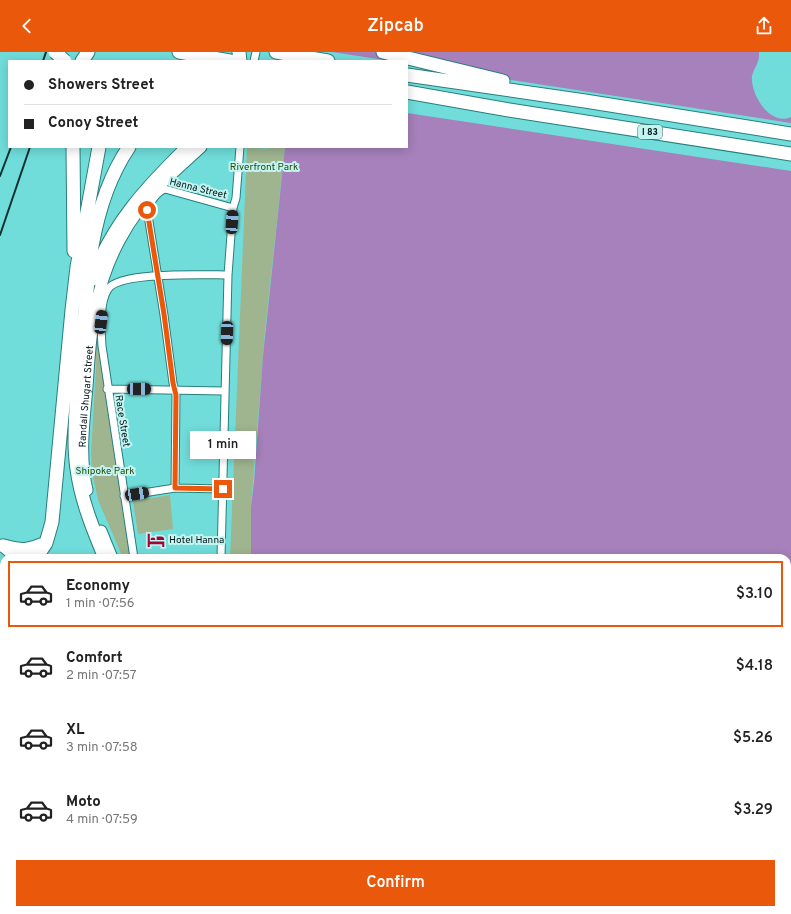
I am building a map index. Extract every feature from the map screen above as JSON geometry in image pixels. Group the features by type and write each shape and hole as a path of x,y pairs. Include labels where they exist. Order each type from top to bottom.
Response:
{"highway":[{"path":"55,52 64,60"},
{"path":"179,52 224,60"},
{"path":"276,52 322,60"},
{"path":"383,52 585,101"},
{"name":"I 83","path":"408,74 791,134"},
{"name":"I 83","path":"408,92 509,110 791,154"},
{"path":"408,99 509,110"},
{"path":"72,310 74,263 73,148"},
{"path":"38,554 46,542 52,522 77,267 98,148"},
{"path":"103,554 82,497 76,468 74,443 81,348 92,244 109,184 119,162 128,148"},
{"path":"87,298 106,247 134,204 187,148"},
{"path":"2,544 21,551 33,549 46,542"}],"main road":[{"name":"Randall Shugart Street","path":"110,554 89,499 83,456 84,421 93,320 98,295 117,244 134,216 160,184 201,148"},
{"path":"2,544 12,554"}],"street":[{"path":"221,554 228,275 233,208 236,198 240,150"},
{"name":"Hanna Street","path":"157,275 147,210 149,204 158,193 165,189 233,208"},
{"path":"175,488 176,395 157,275 228,275"},
{"name":"Race Street","path":"133,554 102,346 101,322 104,296 109,287 122,280 157,275"},
{"path":"108,389 225,391"},
{"path":"124,496 175,488 223,489"}],"green space":[{"name":"Riverfront Park","path":"247,148 285,148 265,331 251,507 251,554 230,554"},
{"name":"Shipoke Park","path":"100,341 105,394 130,554 121,554 98,500 92,472 91,452 96,342"},
{"path":"170,495 173,529 138,534 133,501"}],"shaded area":[{"path":"301,52 759,52 759,59 752,76 754,91 758,100 769,113 776,117 783,119 791,117 791,554 251,554 251,507 263,356 285,148 408,148 408,60 299,60"}],"pier":[{"path":"299,52 332,52 384,60 297,60"},
{"path":"408,64 791,123 791,171 408,113"}],"railway":[{"path":"43,60 46,52"},
{"path":"55,60 58,52"},
{"path":"0,176 11,148"},
{"path":"0,235 30,148"}],"place":[{"name":"Hotel Hanna","path":"156,540"}],"route":[{"path":"147,210 176,395 175,488 223,489"}]}
